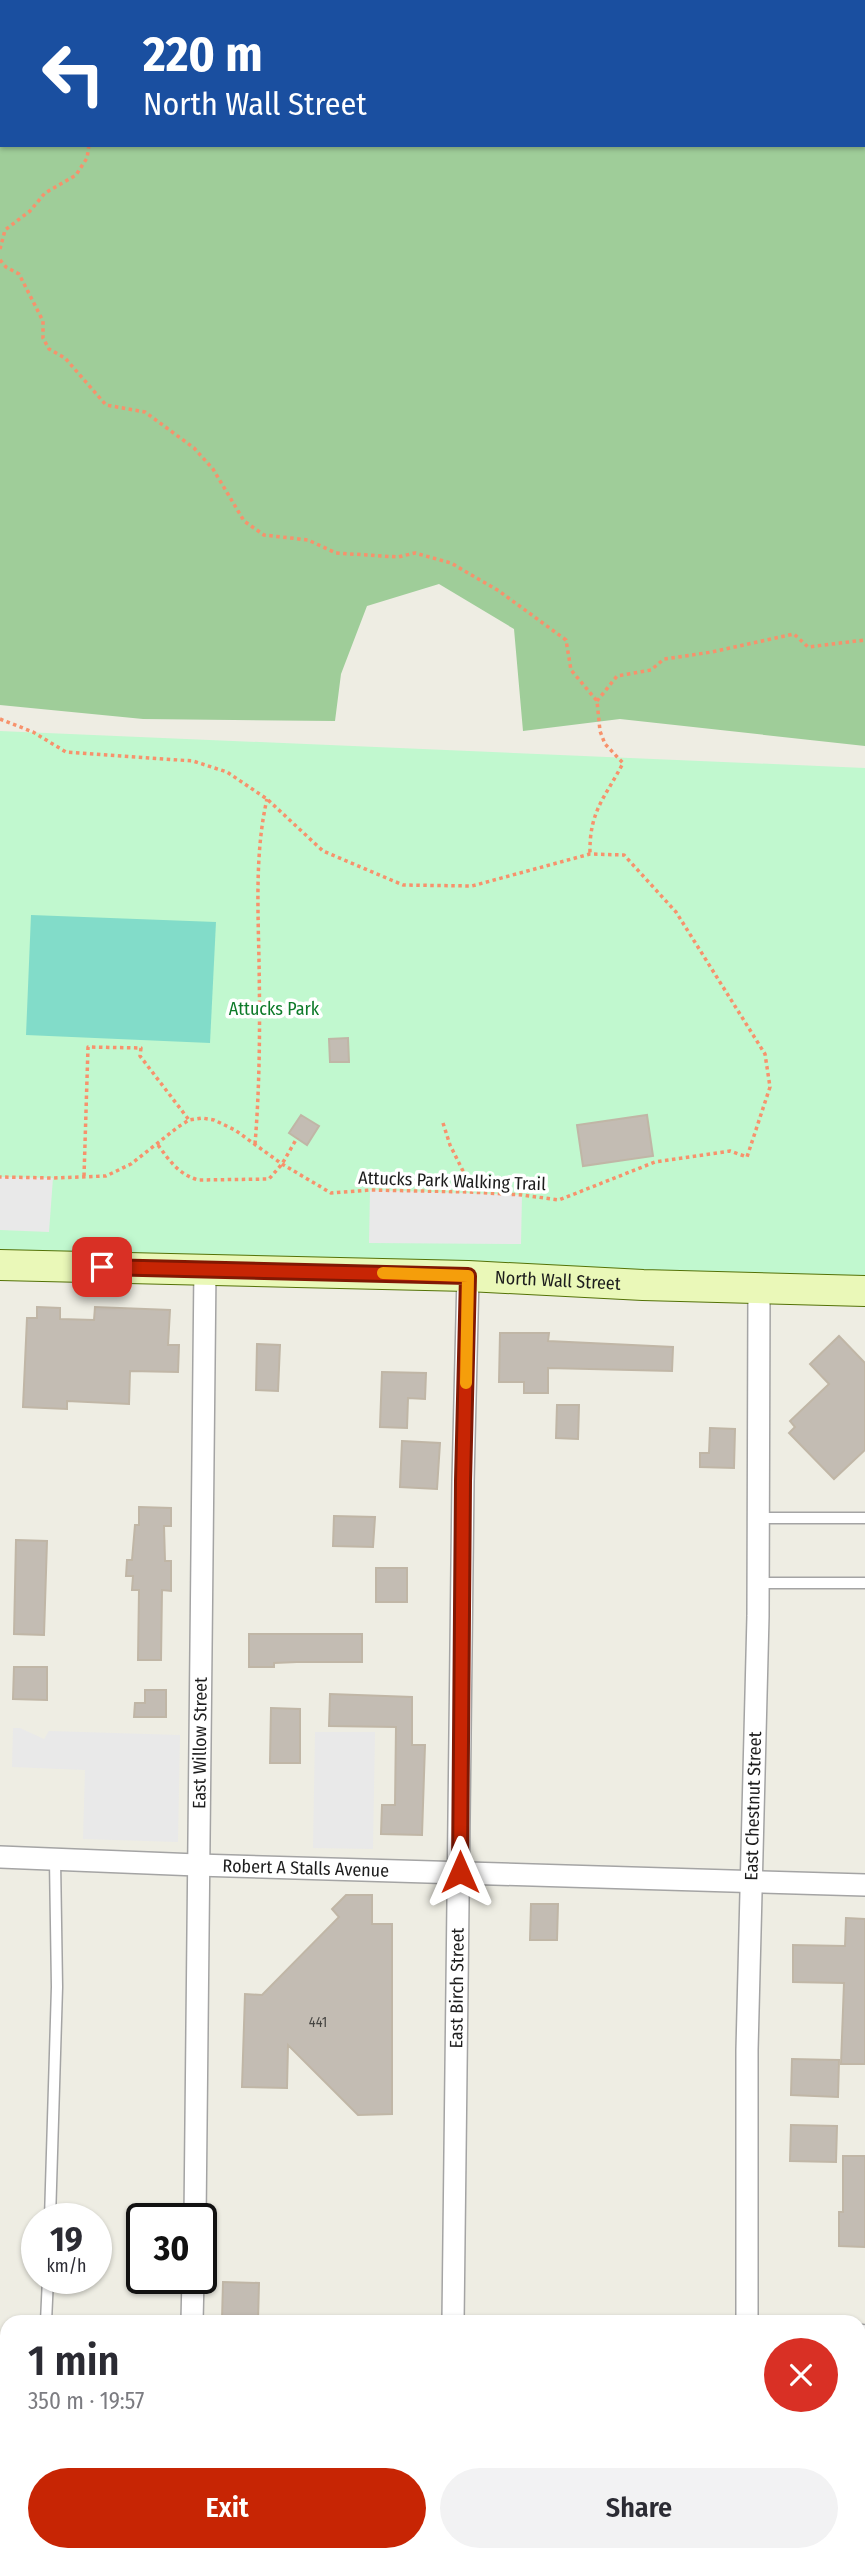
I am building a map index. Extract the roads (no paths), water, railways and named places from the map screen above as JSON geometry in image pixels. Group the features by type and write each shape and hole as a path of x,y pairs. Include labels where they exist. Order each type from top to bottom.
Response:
{"street":[{"name":"North Wall Street","path":"0,1265 205,1268 865,1291"},
{"name":"East Willow Street","path":"195,2203 205,1268"},
{"name":"East Birch Street","path":"453,2315 463,1468 468,1276"},
{"name":"East Chestnut Street","path":"747,2315 747,2050 758,1583 759,1289"},
{"name":"Robert A Stalls Avenue","path":"0,1857 197,1866 865,1885"},
{"path":"192,2315 193,2294"}],"lane":[{"path":"758,1518 865,1518"},
{"path":"758,1583 865,1583"},
{"path":"50,2203 57,1987 55,1860"},
{"path":"46,2315 47,2294"}],"park label":[{"name":"Attucks Park","path":"274,1009"}]}
